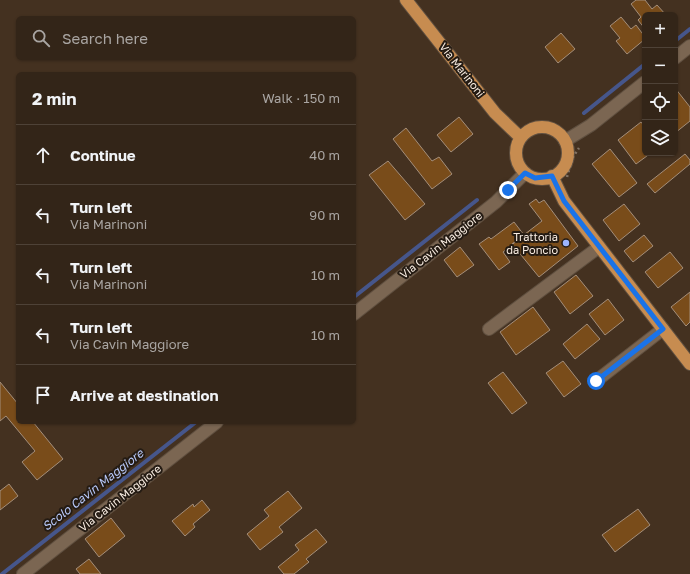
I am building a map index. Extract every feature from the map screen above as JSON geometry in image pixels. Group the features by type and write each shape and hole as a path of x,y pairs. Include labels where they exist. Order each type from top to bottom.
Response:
{"main road":[{"name":"Via Marinoni","path":"406,0 495,113 520,137"},
{"path":"544,126 556,131 565,141 568,152 565,164 552,176 535,178 525,173 517,162 517,143 520,137 531,128 544,126"},
{"path":"552,176 564,201 690,364"}],"street":[{"path":"678,56 690,46"},
{"path":"565,141 591,125 642,84"},
{"name":"Via Cavin Maggiore","path":"356,312 496,202 525,173"},
{"path":"489,329 599,247"},
{"path":"596,381 663,329"},
{"name":"Via Cavin Maggiore","path":"23,574 214,424"}],"path":[{"path":"567,183 568,172 573,157 584,143"}],"building":[{"path":"636,0 645,0 652,9 657,5 663,12 642,12 642,25 638,20 641,17 631,4"},
{"path":"621,17 631,29 636,25 642,33 642,42 627,54 616,41 620,38 610,26"},
{"path":"561,33 575,49 558,63 545,47"},
{"path":"678,92 690,107 690,121 678,131"},
{"path":"459,117 473,134 451,152 437,135"},
{"path":"641,122 642,156 647,156 636,164 618,140"},
{"path":"406,128 432,161 439,157 452,174 432,189 393,139"},
{"path":"610,149 637,183 619,197 592,164"},
{"path":"685,154 690,160 690,164 655,193 647,184"},
{"path":"388,161 425,204 405,220 369,175"},
{"path":"536,199 539,203 544,200 578,246 539,277 512,244 542,221 529,204"},
{"path":"624,204 640,224 619,241 603,220"},
{"path":"514,222 524,235 503,252 510,262 499,270 479,244 489,237 491,239"},
{"path":"644,235 653,246 633,262 624,251"},
{"path":"460,247 474,265 457,277 444,260"},
{"path":"670,252 683,268 658,288 645,272"},
{"path":"576,275 593,296 570,314 554,292"},
{"path":"690,292 690,322 686,326 671,307"},
{"path":"608,299 624,320 605,335 589,314"},
{"path":"533,307 550,330 516,355 500,332"},
{"path":"587,324 600,339 575,359 563,344"},
{"path":"563,361 581,384 564,397 546,373"},
{"path":"503,372 527,403 512,414 488,383"},
{"path":"0,382 16,402 16,424 35,424 63,459 37,480 22,462 35,451 6,416 0,421"},
{"path":"9,484 18,496 0,510 0,491"},
{"path":"288,491 302,508 279,527 283,532 260,550 247,534 269,516 264,510"},
{"path":"202,500 210,510 193,524 195,527 185,536 172,521 193,504 194,507"},
{"path":"638,509 650,525 615,552 602,535"},
{"path":"111,518 125,536 99,557 85,539"},
{"path":"316,529 327,542 306,559 309,562 294,574 284,574 278,567 299,550 295,545"},
{"path":"89,559 101,574 80,574 76,569"}],"waterway":[{"name":"Scolo Cavin Maggiore","path":"678,39 690,29"},
{"name":"Scolo Cavin Maggiore","path":"584,113 642,66"},
{"name":"Scolo Cavin Maggiore","path":"356,295 477,200"},
{"name":"Scolo Cavin Maggiore","path":"2,574 193,424"}],"place":[{"name":"Trattoria da Poncio","path":"566,243"}],"route":[{"path":"508,190 525,173 541,179 552,176 564,201 663,329 596,381"}]}
